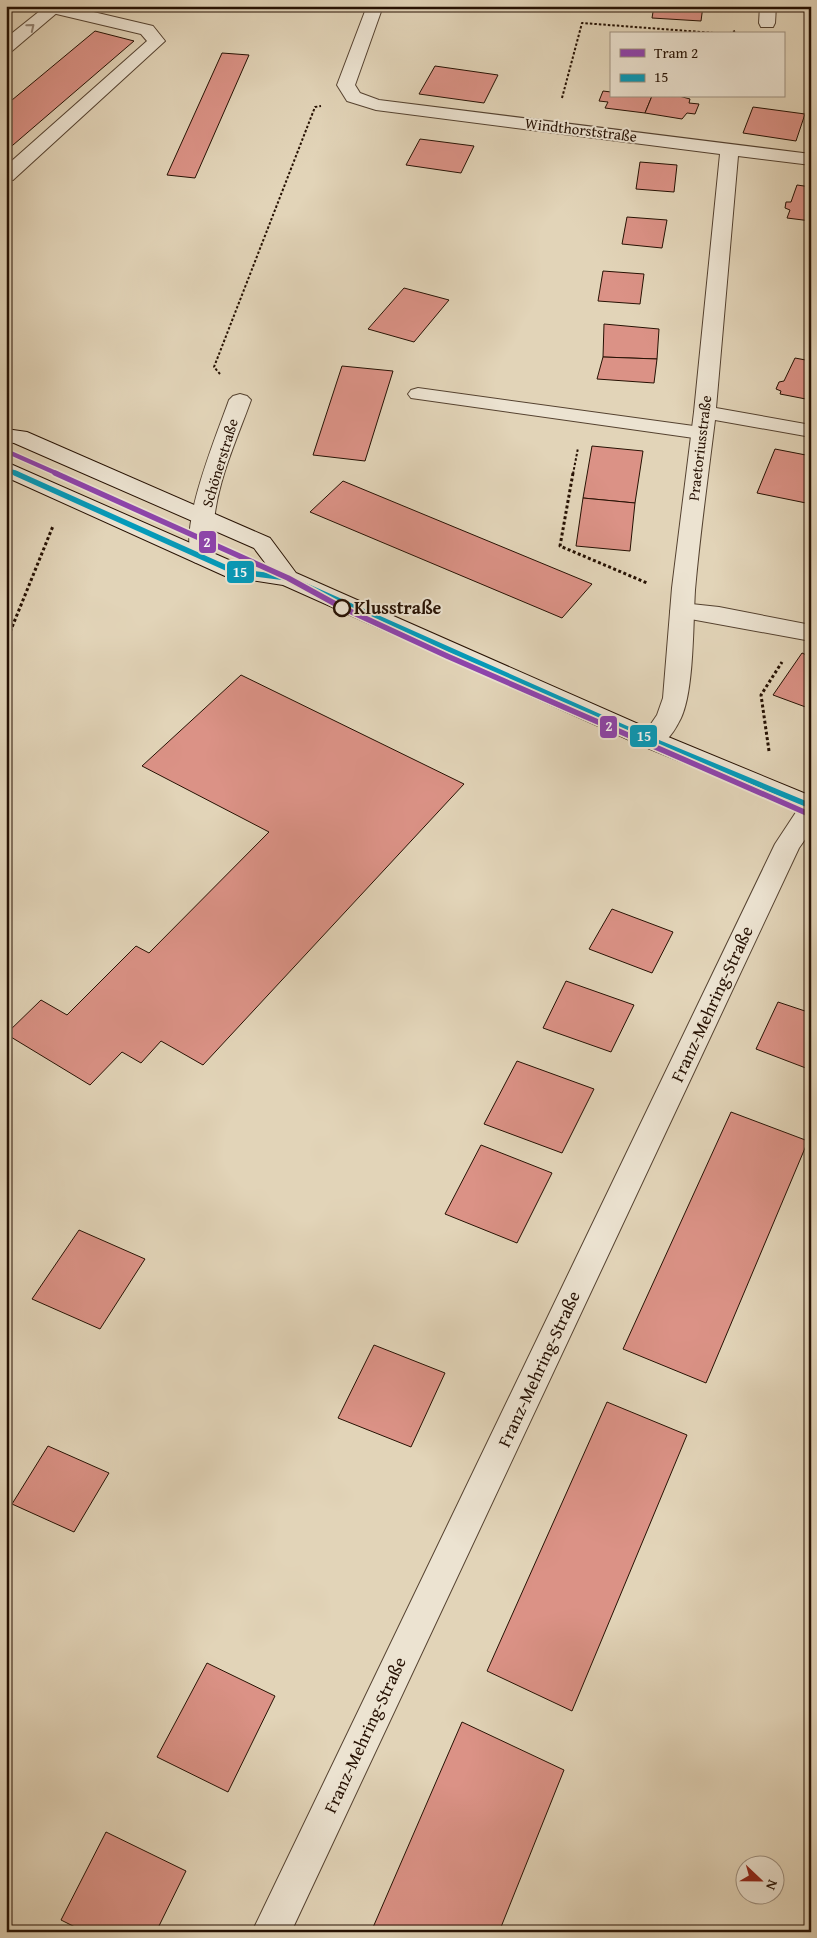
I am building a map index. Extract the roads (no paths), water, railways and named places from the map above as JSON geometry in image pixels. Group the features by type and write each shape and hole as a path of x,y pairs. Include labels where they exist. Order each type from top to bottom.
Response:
{"street":[{"name":"Windthorststraße","path":"375,6 346,85 352,97 376,105 811,160"},
{"path":"6,176 157,41 147,30 55,7 7,46"},
{"name":"Praetoriusstraße","path":"652,740 669,718 675,698 683,600 701,433 705,412 730,149"},
{"path":"418,394 701,433"},
{"name":"Schönerstraße","path":"202,556 200,539 204,516 211,488 240,400"},
{"path":"705,412 811,430"},
{"path":"6,435 19,437 204,516 262,543 288,578"},
{"path":"6,469 233,570 288,578 652,740 811,808"},
{"path":"683,600 719,615 806,632"},
{"name":"Franz-Mehring-Straße","path":"271,1932 788,844 811,808"}],"tram line":[{"name":"2","path":"6,451 288,578 341,607 447,656 811,815"}],"place":[{"name":"Klusstraße","path":"342,608"}]}
